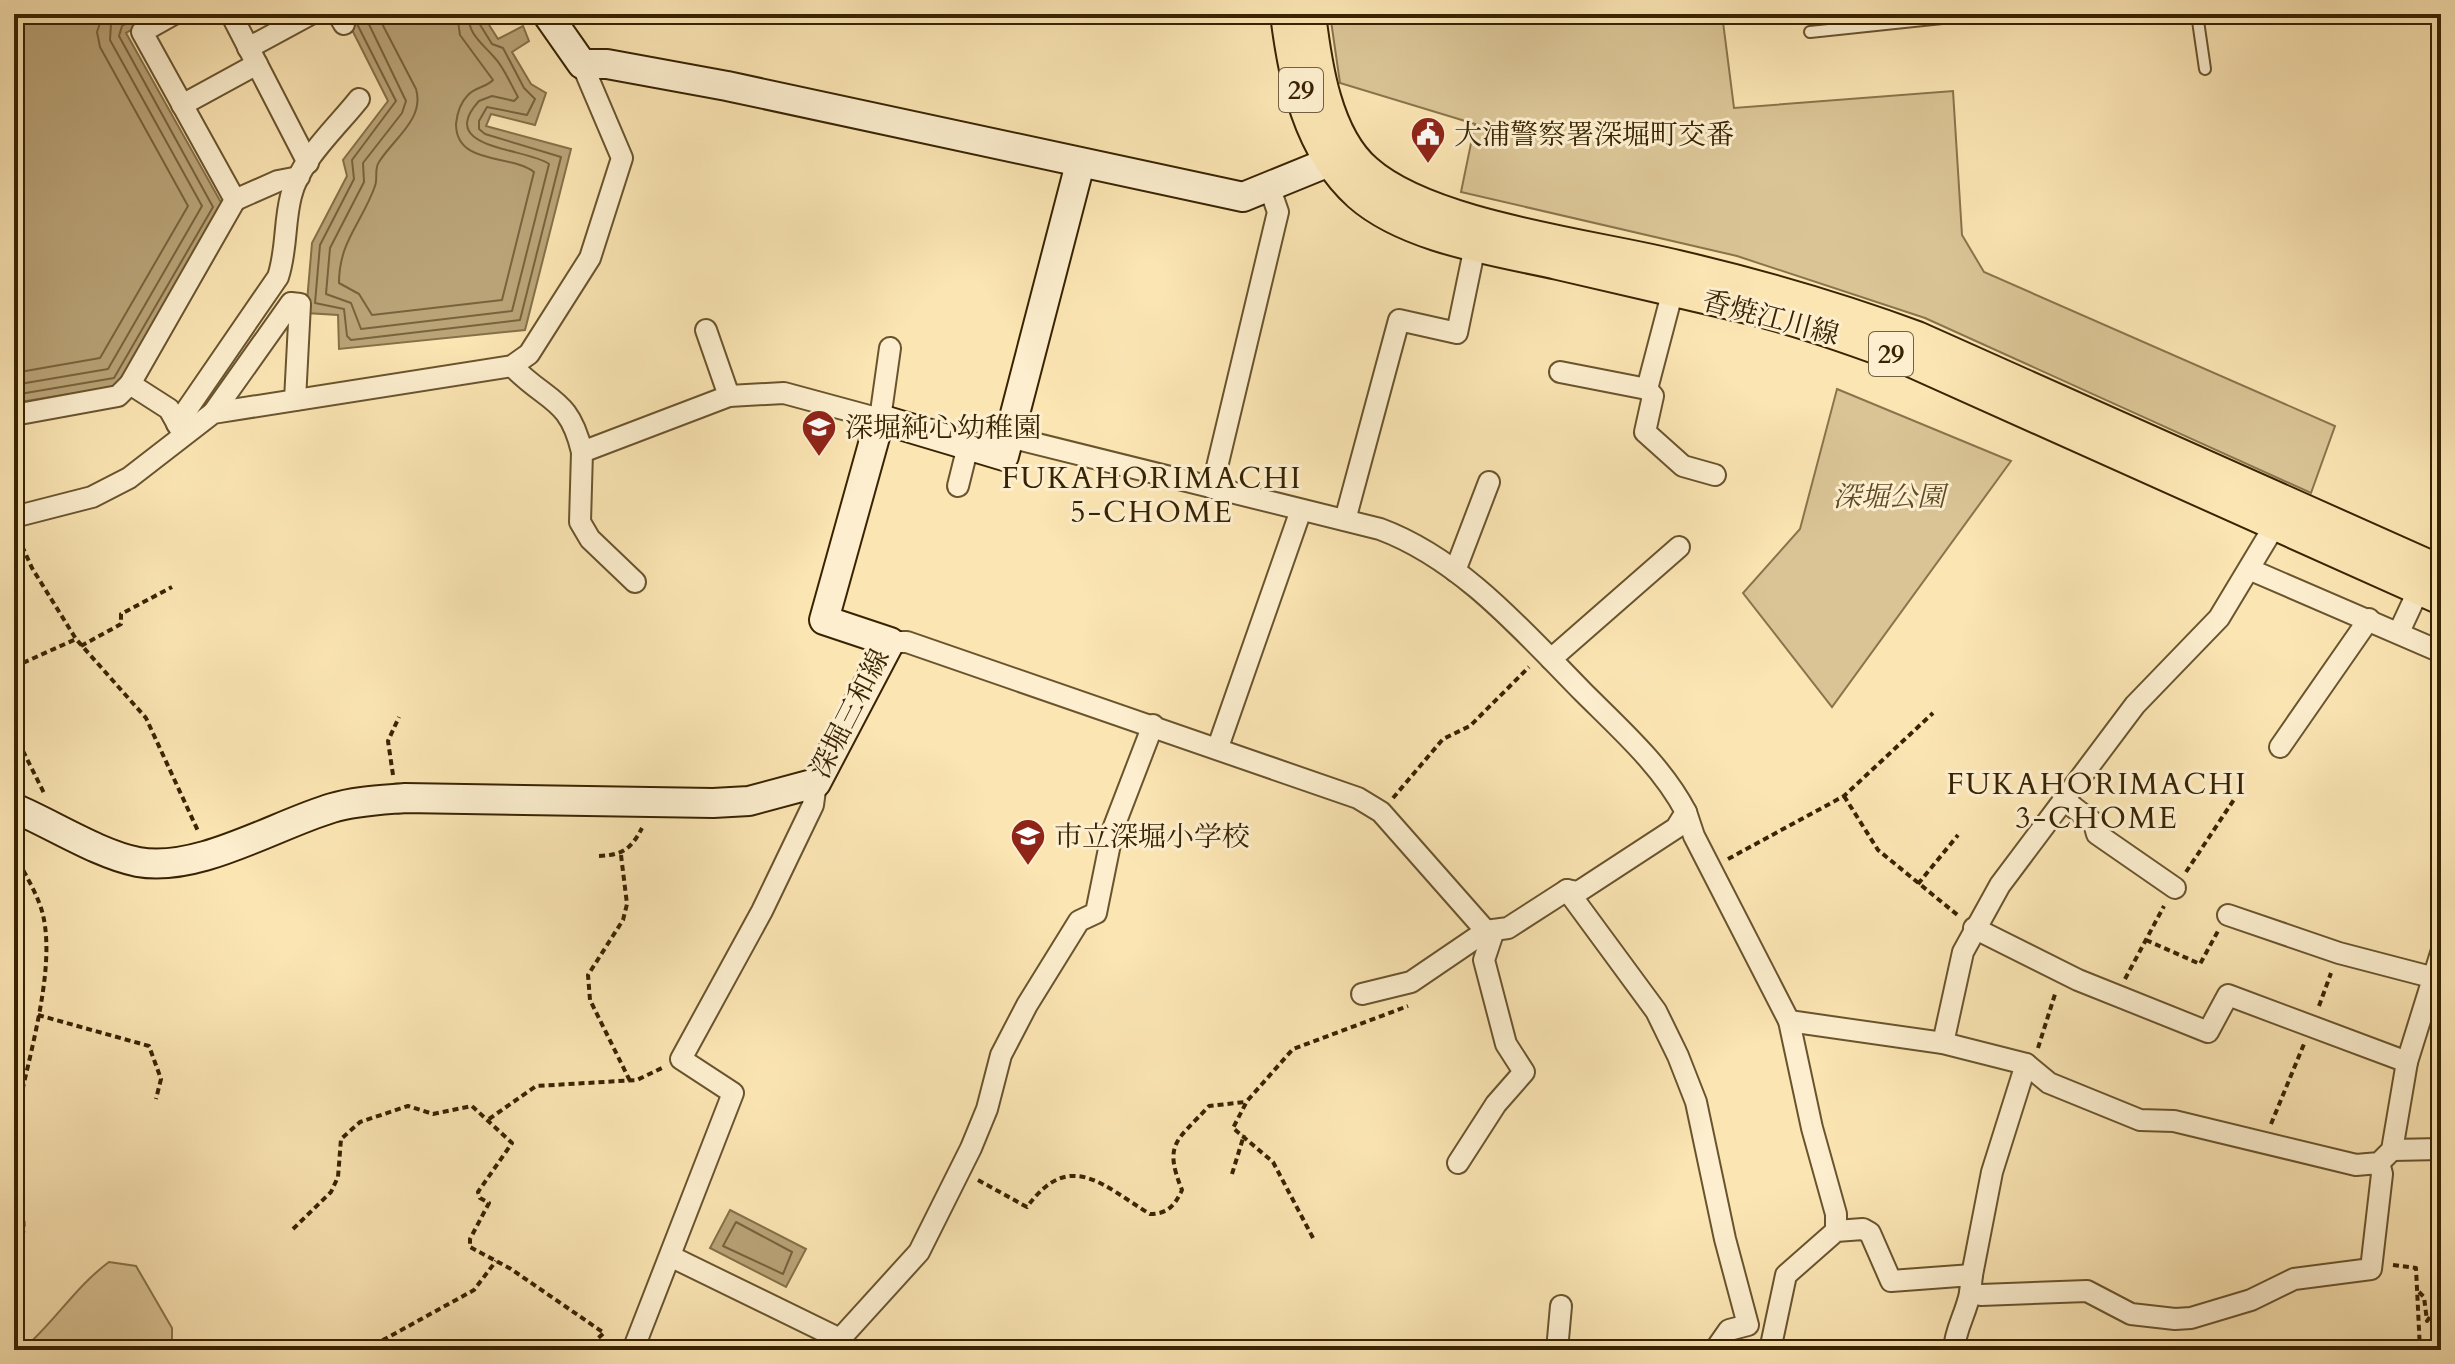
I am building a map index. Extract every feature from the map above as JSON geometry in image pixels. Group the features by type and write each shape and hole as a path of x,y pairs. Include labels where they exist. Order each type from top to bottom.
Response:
{"main road":[{"path":"547,14 588,75 607,64 727,86 1075,182 1273,199 1329,162"},
{"name":"香焼江川線","path":"1286,14 1296,76 1309,120 1329,162 1361,197 1383,212 1475,246 1671,298 1752,309 1908,360 2275,525 2434,587"},
{"name":"香焼江川線","path":"1310,14 1315,57 1344,141 1366,171 1417,202 1458,216 1679,266 1849,312 1917,337 2434,587"},
{"path":"880,419 1004,456 1075,182"},
{"name":"深堀三和線","path":"14,808 137,861 169,862 207,853 331,808 396,799 749,801 816,783 890,642 824,620 880,419"}],"street":[{"path":"174,14 142,32 235,200"},
{"path":"231,14 304,170"},
{"path":"182,105 311,14"},
{"path":"14,517 92,497 129,478 181,430 213,413 512,366 529,354 590,258 622,158 588,75"},
{"path":"181,430 278,277 285,254 291,195 304,170 359,99"},
{"path":"14,415 118,396 130,384 235,200 304,170"},
{"path":"1212,488 1271,245 1273,199"},
{"path":"1345,520 1399,320 1457,333 1475,246"},
{"path":"1647,389 1671,298"},
{"path":"213,413 291,303 300,304 295,400"},
{"path":"706,330 729,396"},
{"path":"582,452 729,396 784,393 880,419 890,348"},
{"path":"512,366 568,411 576,426 582,452 580,522 590,539 635,582"},
{"path":"1560,372 1647,389 1653,396 1645,432 1683,466 1715,475"},
{"path":"130,384 169,409 181,430"},
{"path":"1009,437 1345,520 1410,540 1455,571 1547,656 1635,746 1674,790 1686,812 1789,1021 1812,1128 1836,1214 1836,1231"},
{"path":"958,486 968,446"},
{"path":"1455,571 1489,482"},
{"path":"1218,747 1301,510"},
{"path":"1943,1043 1963,952 2000,885 2126,715 2219,618 2251,570 2275,525"},
{"path":"1547,656 1679,547"},
{"path":"2251,570 2441,652"},
{"path":"2399,632 2434,587"},
{"path":"2280,747 2369,619"},
{"path":"890,642 907,642 1218,747 1358,798 1381,812 1490,930"},
{"path":"672,1257 840,1339 919,1252 961,1170 987,1109 1001,1055 1027,1005 1079,921 1096,913 1113,829 1153,725"},
{"path":"633,1350 672,1257 733,1093 681,1059 762,911 813,805 816,783"},
{"path":"2064,800 2094,823 2097,834 2175,888"},
{"path":"1362,994 1411,982 1490,930 1508,928 1567,890 1578,892 1676,828 1686,812"},
{"path":"1567,890 1656,1011 1696,1102 1725,1239 1748,1325 1729,1330 1715,1350"},
{"path":"2228,915 2339,953 2431,977"},
{"path":"1974,928 2061,972 2208,1032 2228,995 2407,1062"},
{"path":"1458,1163 1496,1104 1524,1072 1506,1044 1484,960 1490,930"},
{"path":"1770,1350 1786,1275 1836,1231 1863,1229 1870,1233 1891,1281 1971,1284 2016,1296 2087,1291 2131,1314 2175,1319 2191,1318 2251,1300 2294,1279 2371,1269 2385,1157 2407,1062 2441,953"},
{"path":"1789,1021 1943,1043 2026,1064 2049,1083 2140,1120 2174,1121 2263,1145 2356,1165 2385,1157 2441,1149"},
{"path":"1954,1350 1955,1331 1966,1313 1992,1172 2026,1064"},
{"path":"1557,1350 1561,1306"}],"lane":[{"path":"1810,32 1980,14"},
{"path":"2197,14 2205,69"}],"path":[{"path":"14,528 32,568 76,639 146,718 207,853"},
{"path":"81,646 121,624 121,614 172,587"},
{"path":"14,667 76,639"},
{"path":"1381,812 1443,739 1470,726 1547,656"},
{"path":"1711,868 1844,796 1933,713"},
{"path":"396,799 388,741 399,717"},
{"path":"14,733 65,830"},
{"path":"1844,796 1878,850 1974,928"},
{"path":"599,856 621,855 638,836 646,802"},
{"path":"1918,884 1958,835"},
{"path":"14,853 45,925 38,1015 14,1131"},
{"path":"621,855 627,904 623,920 588,975 590,1000 630,1081"},
{"path":"2146,940 2200,964 2228,915"},
{"path":"2263,1145 2339,953"},
{"path":"2026,1064 2034,1061 2061,972"},
{"path":"1313,1238 1273,1162 1233,1128 1247,1101 1293,1049 1410,1005"},
{"path":"38,1015 149,1046 161,1079 156,1099"},
{"path":"489,1119 536,1086 630,1081 681,1059"},
{"path":"961,1170 1027,1207 1043,1186 1069,1175 1092,1178 1150,1214 1160,1214 1177,1202 1182,1190 1171,1160 1173,1149 1209,1106 1247,1101"},
{"path":"293,1229 331,1192 338,1177 341,1139 360,1122 408,1106 433,1114 472,1106 512,1143 478,1192 480,1198 489,1203 470,1247 604,1333 584,1350"},
{"path":"1232,1174 1244,1135"},
{"path":"14,1182 25,1216 24,1241 14,1262"},
{"path":"365,1350 474,1290 496,1261"},
{"path":"2371,1269 2388,1264 2416,1268 2420,1350"},
{"path":"2418,1290 2424,1297 2427,1321 2435,1310 2441,1311"}],"green space":[{"path":"1330,14 1722,14 1734,108 1953,91 1962,235 1984,272 2335,426 2311,493 1925,318 1737,256 1461,192 1475,124 1340,83"},
{"name":"深堀公園","path":"1837,389 2011,461 1832,707 1743,593 1800,529"},
{"path":"109,1262 136,1266 172,1328 172,1350 22,1350 86,1282"}],"water":[{"path":"14,14 160,14 126,33 223,206 119,386 14,403"},
{"path":"344,14 494,14 486,20 498,39 523,26 529,41 512,52 531,84 546,93 535,125 491,114 486,126 571,149 525,330 339,349 338,315 306,313 312,243 347,176 343,160 388,101"},
{"path":"730,1210 806,1249 786,1287 710,1248"}],"place":[{"name":"大浦警察署深堀町交番","path":"1428,165"},
{"name":"深堀純心幼稚園","path":"819,458"},
{"name":"市立深堀小学校","path":"1028,867"}],"district":[{"name":"FUKAHORIMACHI 5-CHOME","path":"1152,495"},
{"name":"FUKAHORIMACHI 3-CHOME","path":"2097,801"}]}
